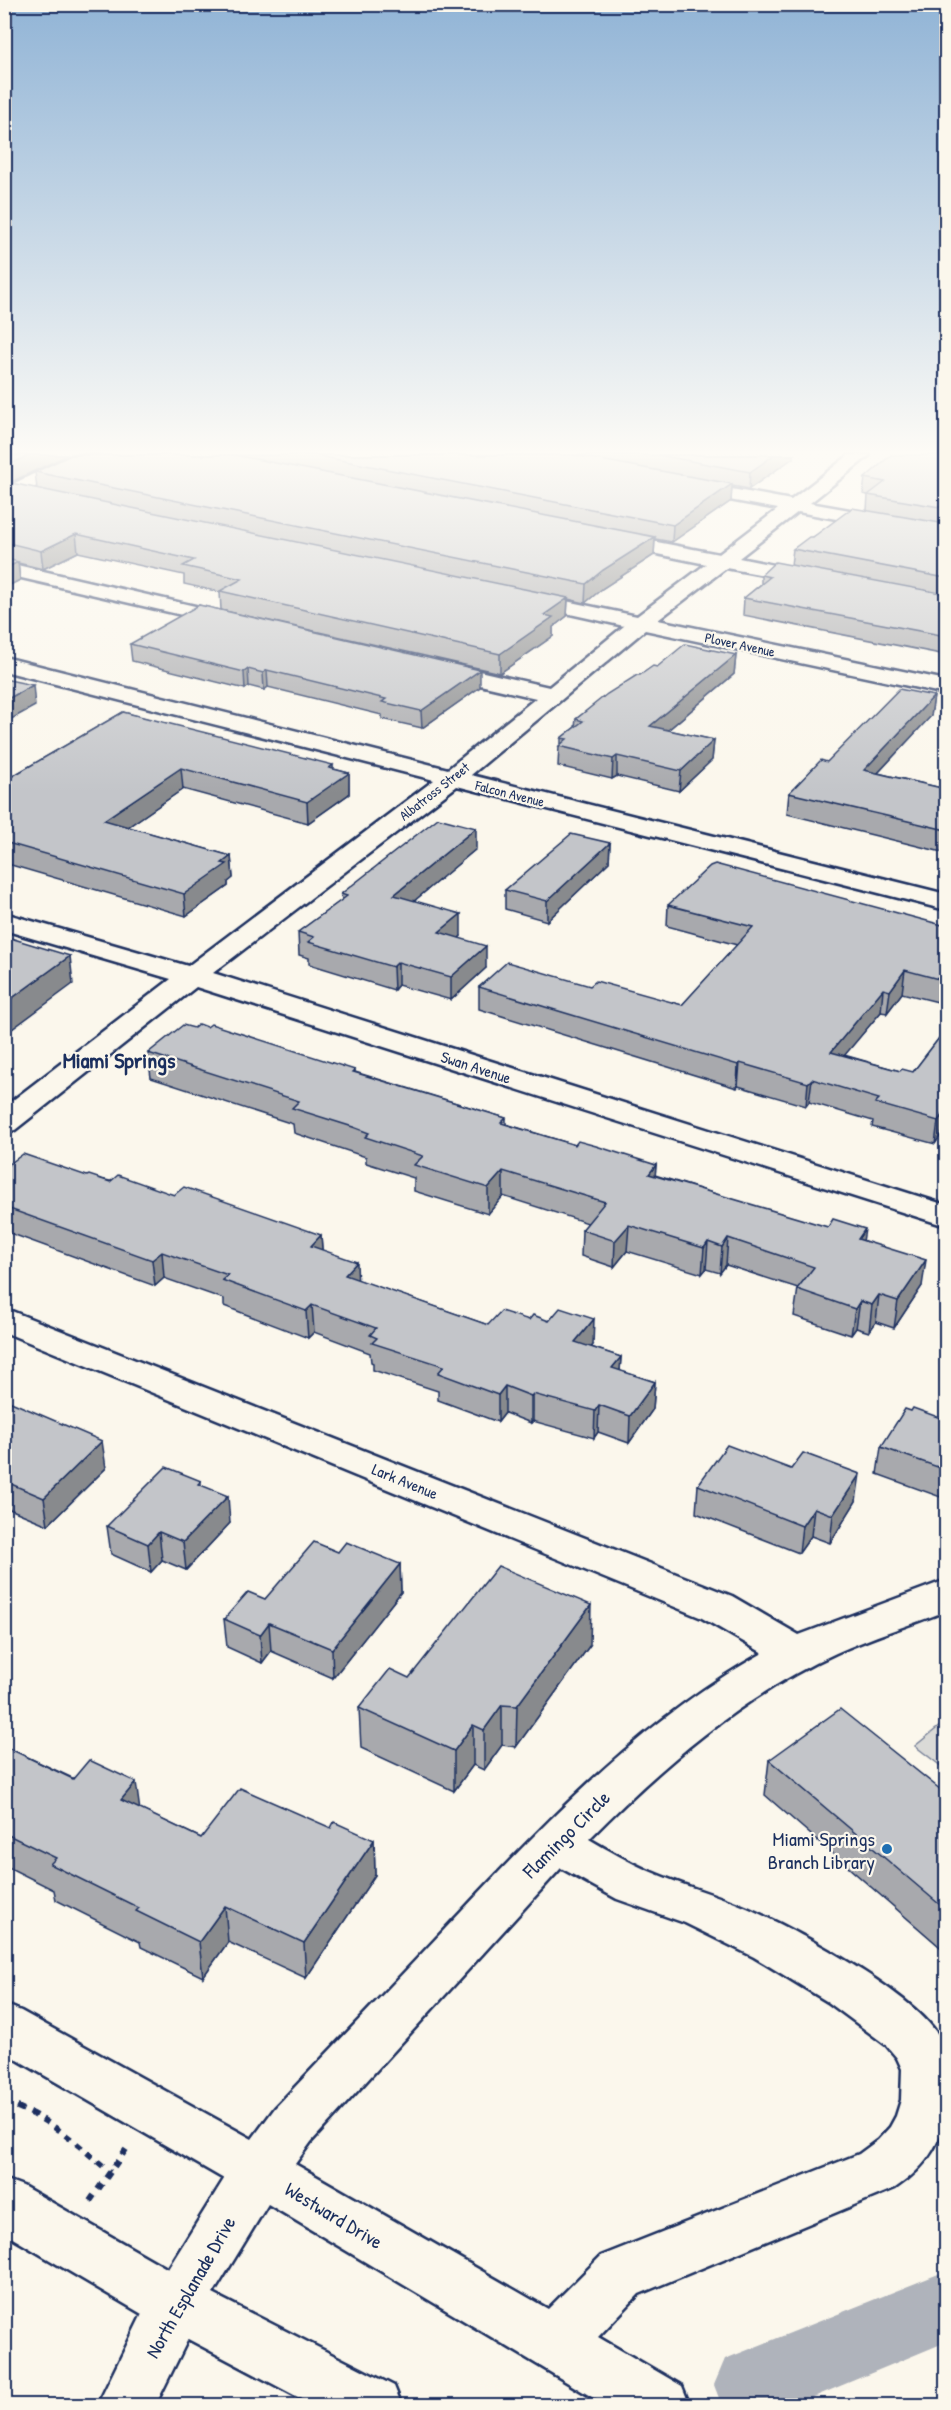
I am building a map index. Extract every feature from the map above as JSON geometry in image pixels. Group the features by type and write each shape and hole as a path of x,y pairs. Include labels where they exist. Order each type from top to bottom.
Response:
{"street":[{"name":"Albatross Street","path":"4,1123 452,778 641,623 714,567"},
{"path":"756,567 834,582"},
{"path":"4,568 250,625"},
{"name":"Plover Avenue","path":"501,594 946,687"},
{"path":"414,663 553,695"},
{"name":"Falcon Avenue","path":"4,664 946,902"},
{"name":"Swan Avenue","path":"4,921 192,976 946,1216"},
{"name":"Lark Avenue","path":"4,1319 717,1607 799,1654"},
{"name":"Flamingo Circle","path":"259,2171 312,2103 556,1842 649,1755 726,1695 799,1654 822,1642 946,1594"},
{"path":"553,2344 620,2276 877,2171 900,2154 913,2133 923,2110 929,2086 926,2063 917,2043 896,2022 844,1986 753,1933 711,1913 624,1881 556,1842"},
{"name":"Westward Drive","path":"4,2026 259,2171 662,2406"},
{"name":"North Esplanade Drive","path":"125,2406 177,2304 259,2171"},
{"path":"4,2204 177,2304 374,2406"}],"path":[{"path":"4,2102 45,2117 71,2136 110,2172"},
{"path":"84,2208 130,2145"}],"shaded area":[{"path":"946,1721 946,1770 915,1746"}],"building":[{"path":"190,567 420,567 568,598 544,615 553,617 500,654 220,591 242,579"},
{"path":"505,567 607,567 586,584"},
{"path":"769,567 804,567 946,594 946,636 744,598 770,577 761,575"},
{"path":"890,567 946,567 946,578"},
{"path":"199,605 480,670 421,711 382,702 386,699 267,670 263,673 248,669 244,672 130,644"},
{"path":"685,644 736,655 650,726 714,740 681,771 617,756 613,759 559,746 567,739 561,738 583,721 576,719 607,694 653,666 657,667"},
{"path":"4,679 33,685 4,701"},
{"path":"899,689 934,696 864,770 946,789 946,830 789,793 821,760 827,762"},
{"path":"123,712 333,765 329,768 349,773 307,802 181,768 104,820 231,856 222,863 227,864 184,894 4,842 4,781"},
{"path":"438,818 476,828 394,895 461,914 439,932 486,946 451,977 398,962 393,967 308,942 314,937 298,932 347,896 341,894"},
{"path":"571,834 610,843 547,901 505,890"},
{"path":"715,864 946,926 943,931 946,932 946,981 905,970 890,991 883,989 831,1052 900,1071 902,1069 913,1072 946,1029 946,1109 938,1121 875,1103 879,1099 812,1079 808,1083 740,1063 738,1065 479,987 507,962 590,986 596,981 682,1005 753,927 668,905"},
{"path":"4,936 70,956 4,1004"},
{"path":"199,1024 207,1027 211,1024 355,1070 353,1072 506,1118 501,1123 575,1145 578,1141 656,1165 649,1174 828,1227 833,1219 865,1229 858,1239 926,1260 898,1301 879,1295 872,1305 860,1301 855,1309 797,1289 814,1267 728,1238 722,1247 708,1242 704,1248 629,1225 615,1241 582,1230 605,1202 503,1171 488,1188 414,1165 423,1156 365,1137 369,1133 353,1127 292,1108 299,1101 148,1053 183,1025 194,1028"},
{"path":"23,1154 110,1182 118,1175 174,1195 184,1187 321,1235 311,1246 357,1262 345,1275 488,1325 501,1311 529,1320 533,1315 549,1321 560,1308 594,1319 575,1342 621,1357 612,1368 655,1382 630,1416 599,1405 595,1411 533,1394 531,1396 505,1386 498,1395 438,1373 444,1366 372,1343 377,1338 370,1335 376,1328 312,1305 306,1311 222,1280 228,1275 162,1252 152,1260 4,1207 4,1168"},
{"path":"4,1399 102,1441 44,1498 4,1481"},
{"path":"913,1408 946,1420 946,1470 881,1447 905,1409 911,1411"},
{"path":"727,1445 791,1469 803,1453 860,1474 833,1515 814,1508 802,1526 698,1485"},
{"path":"166,1467 201,1481 198,1484 228,1496 183,1542 159,1532 148,1544 107,1526"},
{"path":"314,1542 338,1552 346,1542 400,1564 332,1649 269,1623 260,1635 224,1619 248,1592 265,1599"},
{"path":"498,1566 591,1605 517,1706 502,1705 484,1730 473,1725 454,1751 359,1708 390,1669 409,1678"},
{"path":"840,1709 946,1794 946,1910 769,1760"},
{"path":"4,1746 73,1779 89,1760 136,1782 121,1800 201,1838 240,1788 331,1828 334,1822 374,1840 304,1943 225,1906 199,1942 136,1911 139,1908 50,1864 56,1858 4,1833"}],"waterway":[{"path":"751,2385 946,2307"}],"place":[{"name":"Miami Springs Branch Library","path":"887,1849"}],"district":[{"name":"Miami Springs","path":"119,1060"}]}
